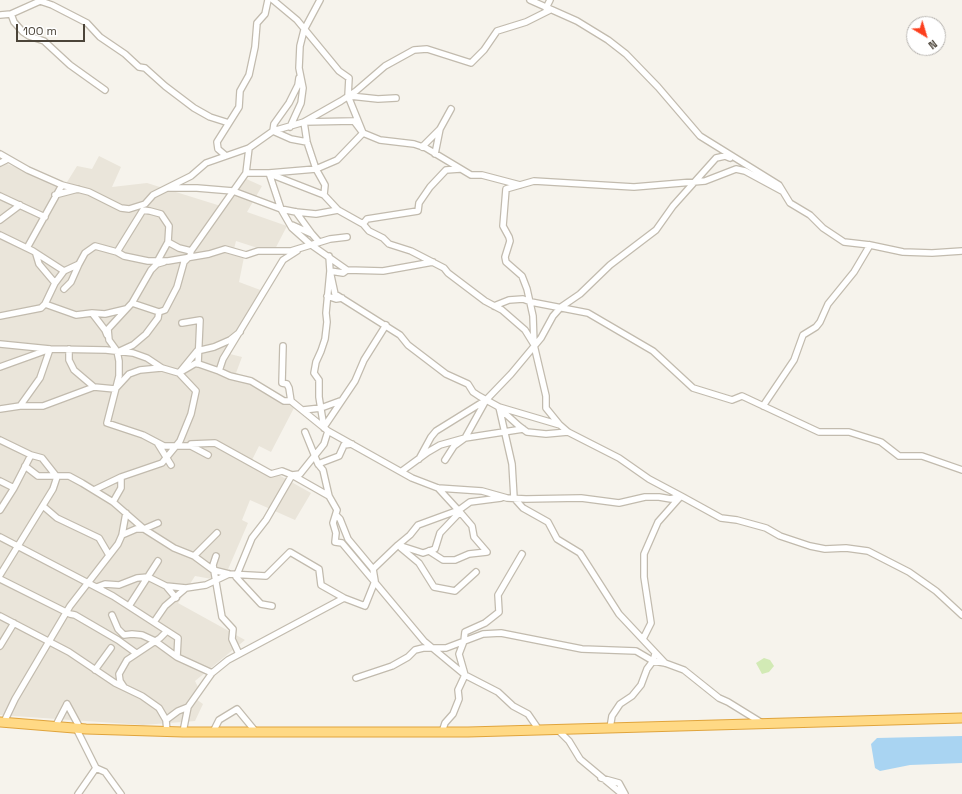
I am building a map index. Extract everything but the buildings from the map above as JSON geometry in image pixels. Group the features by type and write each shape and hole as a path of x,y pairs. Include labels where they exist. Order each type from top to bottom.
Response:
{"highway":[{"path":"2,722 55,727 167,732 442,732 962,718"}],"street":[{"path":"225,155 218,149 217,142 239,107 240,91 249,75 255,47 257,23 265,14 268,0"},
{"path":"273,0 297,20 339,70 349,78 348,96 363,133"},
{"path":"273,131 274,124 289,103 298,86 300,46 304,30 320,0"},
{"path":"530,0 577,21 608,40 626,54 658,86 700,136 779,185 790,203 810,216 822,228 844,242 870,245 903,252 932,253 962,251"},
{"path":"118,252 144,207 153,195 191,176 206,162 248,148 273,131 304,122 348,96 385,66 414,50 427,48 471,63 484,50 497,32 526,22 548,9 550,0"},
{"path":"0,15 11,14 40,1 52,5 86,23 100,37 125,54 139,67 145,68 194,108 229,123"},
{"path":"11,14 14,22 23,32 29,36 44,41 70,65 105,90"},
{"path":"290,127 301,104 303,88 299,68"},
{"path":"348,96 378,99 396,98"},
{"path":"422,147 440,129 451,109"},
{"path":"304,122 354,121 363,133 380,140 422,147 471,175 482,175 521,186"},
{"path":"304,122 307,142 316,169 325,185 324,195"},
{"path":"435,154 440,129"},
{"path":"273,131 307,142"},
{"path":"246,173 269,173 316,169 337,160 363,133"},
{"path":"132,303 159,312 165,310 177,287 184,262 246,173 248,148"},
{"path":"0,154 28,170 62,185 80,188 100,196 121,208 129,209 144,207 162,214 166,219 170,226 168,242 132,303 108,329 108,340"},
{"path":"445,460 454,446 464,438 486,400 534,345 553,316 561,307 580,294 610,265 656,230 694,181 716,158 726,156 735,159"},
{"path":"363,224 367,219 418,211 419,203 423,197 446,170 460,169"},
{"path":"782,191 745,171 736,170 705,181 621,187 534,181 521,186 506,189 503,226 510,241 505,257 506,262 522,276 531,302 534,345 546,396 546,408 568,432 619,458 649,478 720,518 737,520 766,528 780,536 810,546 825,549 846,548 868,551 909,572 936,591 962,615"},
{"path":"269,173 324,195 338,210 363,224 369,231 383,238 389,244 411,251 444,268 448,273 494,306 502,310 525,330 534,345"},
{"path":"269,173 281,209 290,224 310,244 347,270"},
{"path":"27,248 45,217 55,195 62,185"},
{"path":"55,195 80,188"},
{"path":"169,188 197,188 233,191 281,209 296,212 316,214 338,210"},
{"path":"0,196 45,217"},
{"path":"0,220 20,205"},
{"path":"296,212 319,242"},
{"path":"290,224 312,234"},
{"path":"0,235 27,248 64,271"},
{"path":"168,242 190,253 202,256 225,249 246,255 258,251 291,251 310,244 347,237"},
{"path":"763,406 794,360 803,335 816,327 820,322 828,304 854,272 870,245"},
{"path":"64,289 71,282 85,253 95,246 118,252 124,256 157,262 168,261 190,253"},
{"path":"219,371 223,359 283,260 300,248"},
{"path":"36,254 39,264 55,282"},
{"path":"329,256 330,272 335,294 386,325 446,374 468,384 473,392 486,400 499,407 560,425"},
{"path":"330,272 343,273 347,270 383,271 433,262"},
{"path":"1,314 34,311 41,308 45,304 55,282 64,271 79,264"},
{"path":"326,429 321,408 319,380 314,373 316,362 321,351 327,322 327,296 330,272"},
{"path":"327,296 336,299 342,298"},
{"path":"494,306 509,300 523,299 531,302 588,313 653,351 693,388 732,400 742,396 819,432 849,432 881,442 899,456 922,456 962,470"},
{"path":"45,304 76,315 92,313 105,314 126,309"},
{"path":"118,351 133,345 146,334 158,318 159,312"},
{"path":"92,313 105,330 108,340 118,351 119,376 107,423 143,435 164,446 191,446 208,455"},
{"path":"182,323 200,320 197,351 198,364"},
{"path":"272,606 261,604 236,578 236,574 242,564 252,538 266,520 292,475 303,472 310,460 315,457 324,444 326,429 340,401 355,381 364,360 386,325"},
{"path":"179,373 197,351 214,347 230,340 240,332"},
{"path":"0,344 133,353 147,358 162,368 179,373 196,391 191,414 176,447 162,463 121,477 94,490"},
{"path":"283,346 282,383 288,386 292,401"},
{"path":"0,367 50,348"},
{"path":"20,406 40,378 50,348"},
{"path":"69,349 69,360 74,370 94,387"},
{"path":"179,373 198,364 230,376 251,381 284,400 292,401 326,429 412,478 438,488 482,491 507,498"},
{"path":"115,389 129,374 140,370 162,368"},
{"path":"0,409 20,406 43,406 94,387 115,389"},
{"path":"418,459 436,431 486,400"},
{"path":"303,410 321,408 340,401"},
{"path":"0,406 7,407"},
{"path":"499,407 527,432 546,434 568,432"},
{"path":"499,407 506,432 512,464 514,498 523,508 548,522 557,539 580,553 601,584 611,604 655,654 665,663"},
{"path":"402,471 418,459 440,446 464,438 523,429"},
{"path":"305,432 318,464 323,470 329,496 337,510 333,523 336,533 335,542 342,543 375,581 402,616 415,628 424,641 465,675 498,692 513,706 528,714 539,730"},
{"path":"0,440 31,455 42,458 57,476"},
{"path":"157,442 171,466 162,463"},
{"path":"191,446 191,444 215,443 271,474 282,472 292,475 329,496"},
{"path":"318,464 339,456 344,445 353,444"},
{"path":"0,510 14,488 31,455"},
{"path":"25,466 38,476 69,476 113,502 144,529 174,548 194,556 213,570 229,574 266,576 290,552 319,569 321,585 344,598 365,606 375,581 373,569 348,539 340,519 336,515"},
{"path":"0,575 53,489 57,476"},
{"path":"113,502 121,488 121,477"},
{"path":"0,481 14,488"},
{"path":"429,551 444,560 455,560 469,554 487,552 474,537 472,526 438,488"},
{"path":"398,545 423,553 435,549 440,533 470,502 507,498 581,498 619,503 645,497 671,499 681,496"},
{"path":"643,639 651,623 644,577 644,554 658,522 681,496"},
{"path":"42,506 57,518 99,538 109,554"},
{"path":"373,569 398,545 406,534 418,525 460,511"},
{"path":"2,722 67,613 122,535 126,513"},
{"path":"122,535 136,529 144,529 158,523"},
{"path":"194,556 217,532"},
{"path":"0,537 87,583 113,594 166,632 178,638 177,657"},
{"path":"398,545 420,563 434,588 456,592 476,572"},
{"path":"442,732 445,723 453,714 459,699 458,690 465,675 459,654 464,641 465,632 485,623 499,612 498,595 522,554"},
{"path":"216,556 212,565 222,617 233,629 232,639 239,654"},
{"path":"129,606 158,561"},
{"path":"98,587 105,584 119,585 136,578 148,577 166,586 186,588 206,586 229,574"},
{"path":"0,579 67,613 75,615 108,634 136,653"},
{"path":"112,585 113,594"},
{"path":"113,594 119,585"},
{"path":"166,586 176,598"},
{"path":"154,622 165,606 186,588"},
{"path":"182,732 188,707 212,673 228,660 344,598"},
{"path":"112,615 118,629 124,635 132,634 155,640 177,657 212,673"},
{"path":"0,616 14,622 142,696 159,708 166,720 167,732"},
{"path":"0,646 14,622"},
{"path":"126,688 120,682 119,674 127,660 166,632"},
{"path":"356,678 392,666 408,657 415,650 446,648 482,634 501,633 582,650 636,651 653,661 665,663 684,670 719,698 762,723"},
{"path":"95,670 111,648"},
{"path":"610,728 612,716 640,685 647,669 653,661 655,654"},
{"path":"55,727 67,704 96,768 105,772 122,794"},
{"path":"166,720 178,711 188,707"},
{"path":"213,732 219,720 238,709 256,732"},
{"path":"558,729 569,741 580,759 622,794"},
{"path":"78,794 96,768"},
{"path":"601,778 619,783 625,794"}],"shaded area":[{"path":"99,156 121,167 112,187 147,183 224,207 242,177 262,186 247,212 287,226 273,253 236,241 233,253 244,257 239,282 263,291 248,325 240,325 230,354 242,357 236,373 256,381 295,406 271,452 259,446 252,460 311,493 295,520 250,500 242,520 248,523 223,581 195,576 178,603 245,640 195,681 198,687 193,697 203,704 195,721 143,725 0,715 0,161 64,187 77,166 92,169"}],"green space":[{"path":"764,658 770,660 774,666 769,672 762,674 756,663"}],"water":[{"path":"962,736 962,763 910,765 880,771 875,768 871,744 877,738"}]}
